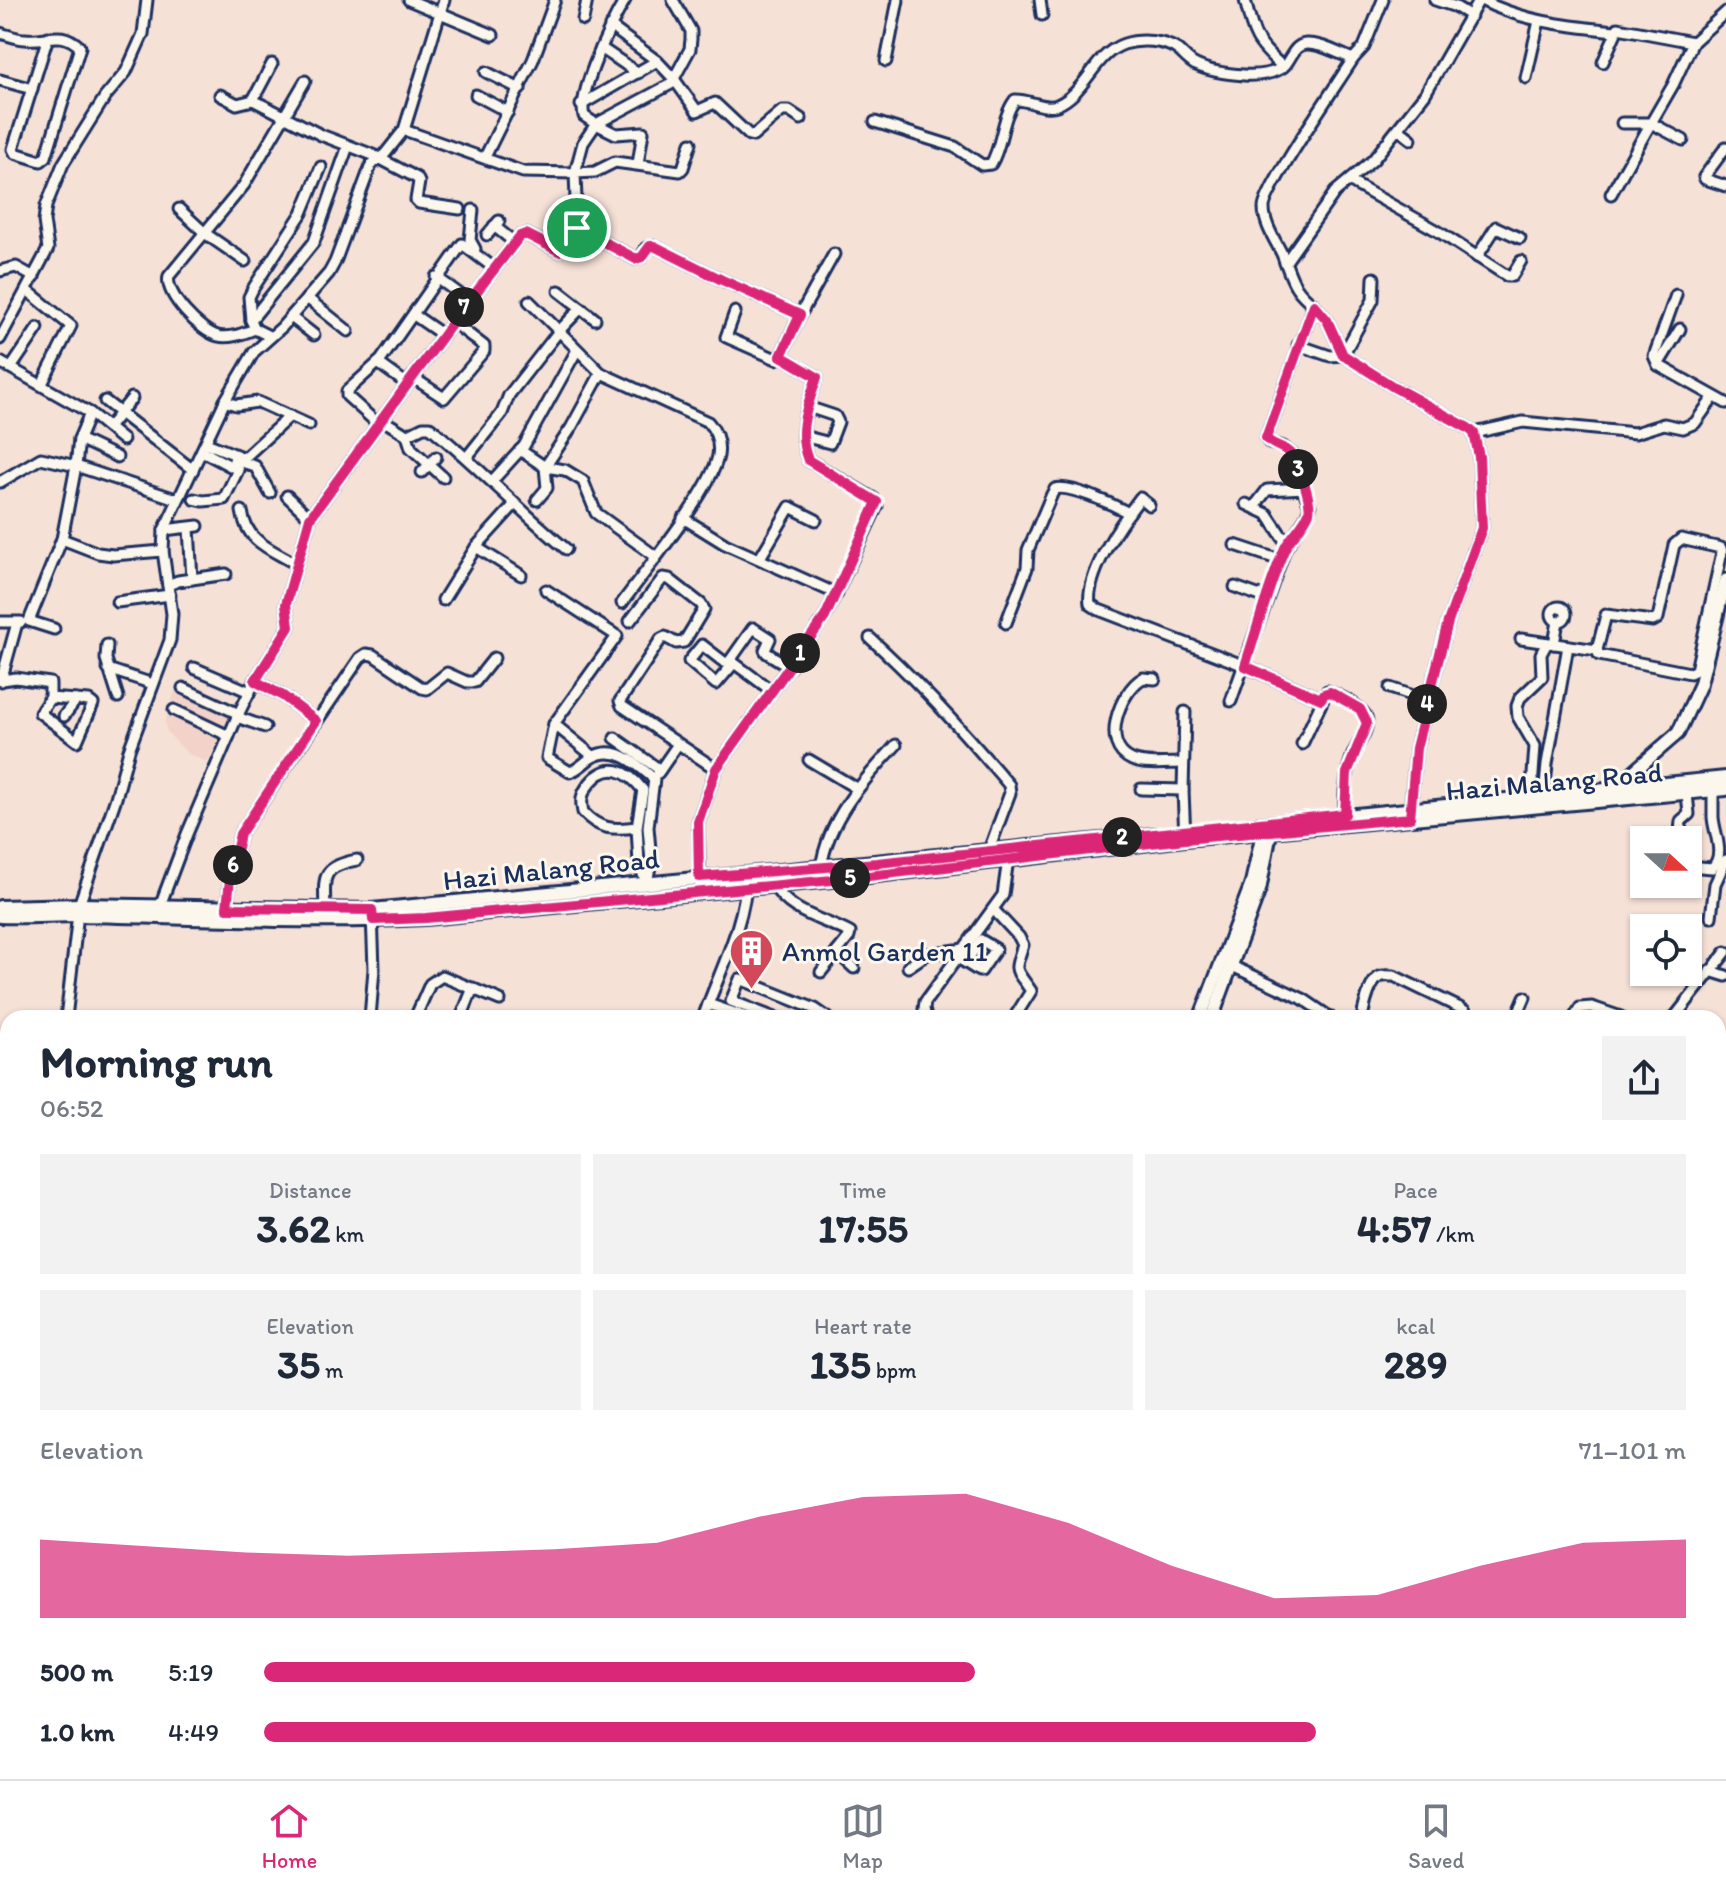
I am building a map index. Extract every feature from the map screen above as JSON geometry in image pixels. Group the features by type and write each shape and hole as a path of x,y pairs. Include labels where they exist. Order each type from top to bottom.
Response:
{"main road":[{"name":"Hazi Malang Road","path":"1617,795 1726,778"},
{"name":"Hazi Malang Road","path":"0,907 158,913 372,915 644,889 699,877 774,885 990,856 1185,835 1535,801 1720,790"},
{"name":"Hazi Malang Road","path":"1268,828 1345,814 1410,814"},
{"name":"Hazi Malang Road","path":"644,889 701,891 821,868 990,856 1008,859 1185,835"},
{"name":"Hazi Malang Road","path":"158,913 227,908 325,909 372,915"},
{"name":"Hazi Malang Road","path":"0,916 78,910"}],"street":[{"path":"0,339 48,249 44,221 46,206 63,164 105,97 126,72 143,34 147,0"},
{"path":"409,0 493,35"},
{"path":"67,1010 78,910 170,640 172,614 163,551 164,530 176,499 225,401 254,352 291,317 335,262 371,165 404,130 444,0"},
{"path":"485,157 533,60 555,0"},
{"path":"583,20 587,0"},
{"path":"625,0 610,26 581,105 584,116 616,134 643,132 638,164"},
{"path":"158,913 238,715 289,627 286,609 310,518 514,242 526,234 559,251 577,228 575,173 583,143 596,124 666,87 674,79 690,49 691,31 673,0"},
{"path":"886,61 898,0"},
{"path":"1040,0 1042,15"},
{"path":"1245,0 1253,34 1260,47 1283,67"},
{"path":"1383,0 1364,47 1353,59 1264,203 1266,220 1293,285 1327,320 1343,355 1474,433 1523,422 1635,433 1664,424 1683,428 1695,423 1713,398"},
{"path":"1435,0 1471,16"},
{"path":"1285,263 1335,192 1373,160 1425,94 1480,0 1506,13 1556,25 1615,31 1625,28 1693,42"},
{"path":"1611,194 1673,85 1693,42 1726,12"},
{"path":"1526,78 1539,21"},
{"path":"610,26 657,61 674,79 694,109 700,111 715,103 749,135 757,135 782,111 789,111 801,119"},
{"path":"1603,62 1615,31"},
{"path":"0,33 23,39 48,37 63,37 80,47 46,157 41,161 13,150 48,37"},
{"path":"875,122 955,147 982,165 991,164 1009,108 1015,100 1057,105 1073,93 1105,55 1125,43 1158,41 1175,48 1193,64 1212,71 1263,74 1283,67 1298,46 1304,44 1353,59"},
{"path":"601,48 638,73"},
{"path":"581,105 657,61"},
{"path":"253,100 272,64"},
{"path":"486,72 520,89"},
{"path":"0,80 32,89"},
{"path":"305,81 244,185 169,276 167,282 171,293 193,319 213,335 228,337 253,324 314,242 348,146"},
{"path":"220,95 237,104 253,100 419,180 416,200 419,203 460,209"},
{"path":"476,95 508,112"},
{"path":"1622,123 1651,123 1683,140"},
{"path":"1398,129 1411,139"},
{"path":"404,130 523,172 595,172 615,162 680,171 691,143"},
{"path":"1726,147 1704,177 1726,186"},
{"path":"269,336 253,324 249,297 302,213 321,167"},
{"path":"1349,181 1510,277 1521,261"},
{"path":"179,209 206,234 245,261"},
{"path":"473,210 471,244 495,267"},
{"path":"487,235 496,223 514,242"},
{"path":"1477,257 1496,227 1520,238"},
{"path":"577,228 636,259 654,246 800,315"},
{"path":"443,477 411,448 407,435 380,421 346,393 378,363 414,315 415,307 436,277 463,244 495,267"},
{"path":"735,312 726,337 774,359 781,356 834,254"},
{"path":"0,271 16,267 34,277"},
{"path":"436,277 469,301"},
{"path":"1343,355 1373,300 1374,278"},
{"path":"27,290 71,326 42,384"},
{"path":"559,291 595,319"},
{"path":"1676,295 1654,356 1658,365 1726,403"},
{"path":"307,298 348,331"},
{"path":"529,301 601,373 708,422 719,442 714,469 622,603"},
{"path":"1231,701 1280,560 1309,512 1305,488 1292,454 1266,438 1314,305"},
{"path":"467,457 502,413 509,395 581,308"},
{"path":"414,315 443,335"},
{"path":"291,317 314,335"},
{"path":"378,363 444,398 484,351 484,346 453,322"},
{"path":"13,369 38,328"},
{"path":"1658,365 1680,329"},
{"path":"1298,345 1330,356 1343,355"},
{"path":"493,480 520,450 577,350"},
{"path":"701,891 698,822 716,769 825,617 877,502 813,464 805,452 803,424 817,375 781,356"},
{"path":"0,362 90,413 123,440"},
{"path":"537,500 547,488 545,467 601,373"},
{"path":"111,424 132,398"},
{"path":"105,401 193,470"},
{"path":"225,401 236,405 258,402 309,425"},
{"path":"803,436 830,443 838,422 835,416 808,407"},
{"path":"29,621 62,539 79,439 90,413"},
{"path":"204,447 244,458 290,416"},
{"path":"407,435 430,427 493,480 521,511 566,549"},
{"path":"1410,814 1416,748 1459,585 1482,528 1479,457 1474,433"},
{"path":"79,439 117,457"},
{"path":"204,447 242,464 253,464 270,493"},
{"path":"194,499 224,499 238,470 204,447"},
{"path":"520,450 545,467 565,470 583,481 596,513 655,556"},
{"path":"0,482 41,458 76,466 176,499"},
{"path":"1006,623 1027,568 1028,550 1055,489 1064,487 1089,497 1102,498 1129,513"},
{"path":"1287,544 1267,514 1250,506 1267,490 1305,488"},
{"path":"287,496 310,518"},
{"path":"1149,505 1140,498 1114,535 1093,579 1088,595 1090,604 1321,699"},
{"path":"443,600 476,547 515,504"},
{"path":"760,558 790,507 816,520"},
{"path":"242,511 244,528 255,540 296,564"},
{"path":"683,518 703,533 837,594"},
{"path":"164,530 193,527 192,579"},
{"path":"62,539 98,553 113,555 163,551"},
{"path":"1521,639 1597,650 1602,656 1693,673 1697,668 1721,548 1681,539 1676,541 1658,618 1653,621 1606,615 1597,650"},
{"path":"1235,545 1280,560"},
{"path":"476,547 521,575"},
{"path":"117,602 169,590 192,579 226,574"},
{"path":"630,621 663,578 669,579 704,609 684,642 676,643 665,637 661,639 620,701 622,706 716,769"},
{"path":"1617,795 1678,733 1700,685 1726,580"},
{"path":"1235,587 1266,598"},
{"path":"546,590 617,636 554,724 547,755 570,772 593,756 606,752 620,754 657,775"},
{"path":"0,622 29,621 54,629"},
{"path":"1535,801 1535,746 1518,717 1517,706 1520,698 1542,677 1541,654 1550,643 1558,621"},
{"path":"17,623 1,681 16,678 47,682 52,687 50,698 40,713 76,742 94,706 90,702 50,698"},
{"path":"772,691 732,662 722,660 701,644 689,661 716,684 732,662 753,628 770,639 765,650 767,653 790,667"},
{"path":"870,638 957,724 1009,785 1010,793 990,856"},
{"path":"107,645 108,669 118,697"},
{"path":"1535,801 1547,764 1568,646"},
{"path":"227,908 240,834 360,658 366,654 373,655 427,689 447,673 467,682 475,682 494,658"},
{"path":"194,668 250,692"},
{"path":"108,669 153,684"},
{"path":"1155,679 1143,678 1127,692 1117,722 1116,744 1125,756 1135,762 1183,763"},
{"path":"255,681 283,696 316,721"},
{"path":"183,688 265,727"},
{"path":"1390,688 1428,701"},
{"path":"1302,744 1324,694 1330,692 1360,709 1367,723 1347,773 1345,814"},
{"path":"64,716 76,700"},
{"path":"174,710 229,736"},
{"path":"1185,712 1185,835"},
{"path":"554,724 593,756"},
{"path":"615,738 657,775"},
{"path":"644,889 651,861 648,827 657,775 678,744"},
{"path":"821,868 824,847 856,788 896,745"},
{"path":"809,760 856,788"},
{"path":"637,827 611,829 600,826 583,812 581,800 584,791 600,772 615,769 643,790 637,827 644,889"},
{"path":"1141,789 1183,790"},
{"path":"1702,867 1712,868 1717,863 1719,836 1713,819 1720,790"},
{"path":"1681,826 1681,821 1689,814 1687,793"},
{"path":"1215,1010 1260,888 1268,828"},
{"path":"1203,1010 1251,885 1268,828"},
{"path":"634,856 644,889"},
{"path":"924,1010 925,1002 962,956 1003,895 1008,859"},
{"path":"325,909 324,883 328,871 339,864 357,860"},
{"path":"1711,917 1715,884 1723,874 1726,860"},
{"path":"706,1010 736,935 747,880"},
{"path":"774,885 778,894 796,907 850,933 821,972"},
{"path":"993,909 1023,945 1016,963 1017,974 1031,991 1019,1010"},
{"path":"371,1010 374,969 372,915"},
{"path":"837,952 854,968"},
{"path":"1680,1010 1726,952"},
{"path":"908,967 927,954 962,956"},
{"path":"1232,966 1303,999 1319,1010"},
{"path":"1710,971 1726,976"},
{"path":"419,1010 430,984 442,976 500,1000"},
{"path":"1364,1010 1378,978 1383,976 1394,976 1463,1010"},
{"path":"743,1010 731,1001 740,979 817,1010"},
{"path":"464,1010 473,988"},
{"path":"1519,1010 1525,997"},
{"path":"708,1004 730,1010"},
{"path":"1579,1010 1592,1007 1601,1010"}],"shaded area":[{"path":"175,691 232,716 207,762 188,754 167,732 165,722"}],"place":[{"name":"Anmol Garden 11","path":"751,990"}],"route":[{"path":"577,228 636,259 642,257 646,248 654,246 800,315 781,356 817,375 803,424 803,442 808,460 877,502 825,617 716,769 698,822 699,877 877,863 1345,814 1347,773 1365,731 1365,716 1360,709 1330,692 1327,691 1321,699 1245,666 1287,544 1310,507 1295,459 1289,451 1266,438 1314,305 1327,320 1343,355 1468,428 1474,433 1479,457 1482,528 1459,585 1416,748 1410,818 1185,839 843,879 426,918 373,920 372,910 227,908 240,834 316,721 283,696 255,681 289,627 286,604 310,518 520,236 526,234 559,251 577,228"}]}
